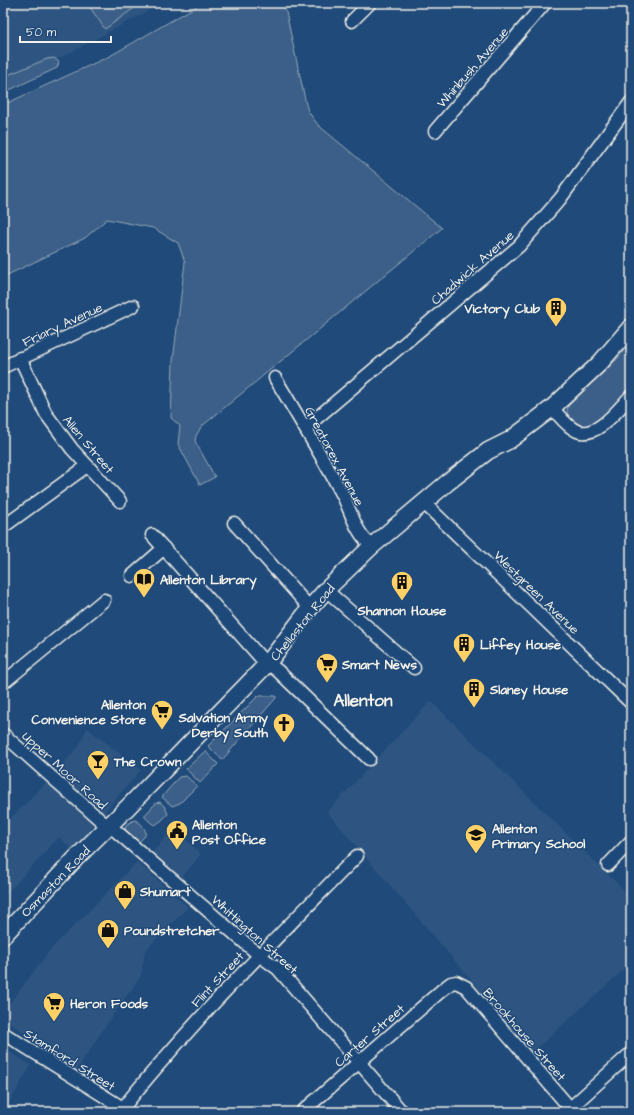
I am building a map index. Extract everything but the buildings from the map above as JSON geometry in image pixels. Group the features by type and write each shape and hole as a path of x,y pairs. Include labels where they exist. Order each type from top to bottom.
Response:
{"main road":[{"name":"Chellaston Road","path":"108,827 268,663 310,608 326,590 372,546 468,466 488,451 510,440 552,408 600,363 631,327"},
{"name":"Osmaston Road","path":"3,936 76,858 108,827"}],"street":[{"path":"352,21 370,3"},
{"name":"Whinbush Avenue","path":"435,131 545,3"},
{"name":"Chadwick Avenue","path":"305,428 519,246 560,200 631,102"},
{"name":"Friary Avenue","path":"3,367 133,306"},
{"name":"Allen Street","path":"20,358 46,414 72,449 120,501"},
{"name":"Greatorex Avenue","path":"275,378 342,494 364,540 372,546"},
{"path":"552,408 576,431 584,433 592,432 599,428 631,396"},
{"path":"3,527 87,466"},
{"name":"Westgreen Avenue","path":"423,502 631,703"},
{"path":"234,523 310,608"},
{"path":"152,535 260,657 369,759"},
{"path":"132,576 164,548"},
{"path":"326,590 414,668"},
{"path":"3,683 104,600"},
{"name":"Upper Moor Road","path":"3,734 108,827"},
{"name":"Whittington Street","path":"108,827 116,830 278,969 402,1112"},
{"path":"608,865 631,841"},
{"name":"Flint Street","path":"122,1110 145,1079 259,954 357,856"},
{"name":"Carter Street","path":"302,1112 442,990 456,982"},
{"name":"Brookhouse Street","path":"456,982 466,987 568,1110"},
{"name":"Stamford Street","path":"3,1033 122,1110"},
{"path":"568,1110 631,1053"}],"shaded area":[{"path":"3,3 163,3 62,57 3,84"},
{"path":"87,3 141,3 105,29"},
{"path":"202,3 284,3 308,111 318,125 442,228 201,427 195,441 215,477 200,485 178,444 180,426 171,418 173,361 185,262 178,243 153,228 107,219 85,238 3,277 3,105 110,56"},
{"path":"54,58 59,62 57,68 3,93 3,77 47,59"},
{"path":"631,342 631,390 595,426 581,426 572,421 567,412 568,406 616,360"},
{"path":"258,696 276,696 276,698 222,760 208,746"},
{"name":"Allenton Primary School","path":"431,701 631,897 631,963 533,1052 327,812"},
{"path":"87,728 141,770 93,825 73,851 59,837 3,898 3,826 43,786 79,746"},
{"path":"205,751 218,764 200,783 186,769"},
{"path":"186,776 197,786 180,803 172,806 162,797 179,777"},
{"path":"160,802 165,807 168,814 155,825 144,816 156,803"},
{"path":"134,820 142,825 146,833 139,842 135,842 125,831 126,825"},
{"path":"173,828 201,854 182,878 153,852"},
{"path":"137,862 188,907 145,951 141,976 104,1028 77,1070 3,1018 3,1012 51,949"},
{"path":"3,1048 31,1065 4,1112 3,1112"}],"place":[{"name":"Victory Club","path":"556,328"},
{"name":"Allenton Library","path":"144,598"},
{"name":"Shannon House","path":"402,602"},
{"name":"Liffey House","path":"464,664"},
{"name":"Smart News","path":"327,684"},
{"name":"Slaney House","path":"474,708"},
{"name":"Allenton Convenience Store","path":"162,730"},
{"name":"Salvation Army Derby South","path":"284,744"},
{"name":"The Crown","path":"98,780"},
{"name":"Allenton Post Office","path":"177,850"},
{"name":"Allenton Primary School","path":"476,854"},
{"name":"Shumart","path":"125,910"},
{"name":"Poundstretcher","path":"108,950"},
{"name":"Heron Foods","path":"54,1022"}],"district":[{"name":"Allenton","path":"363,700"}]}
